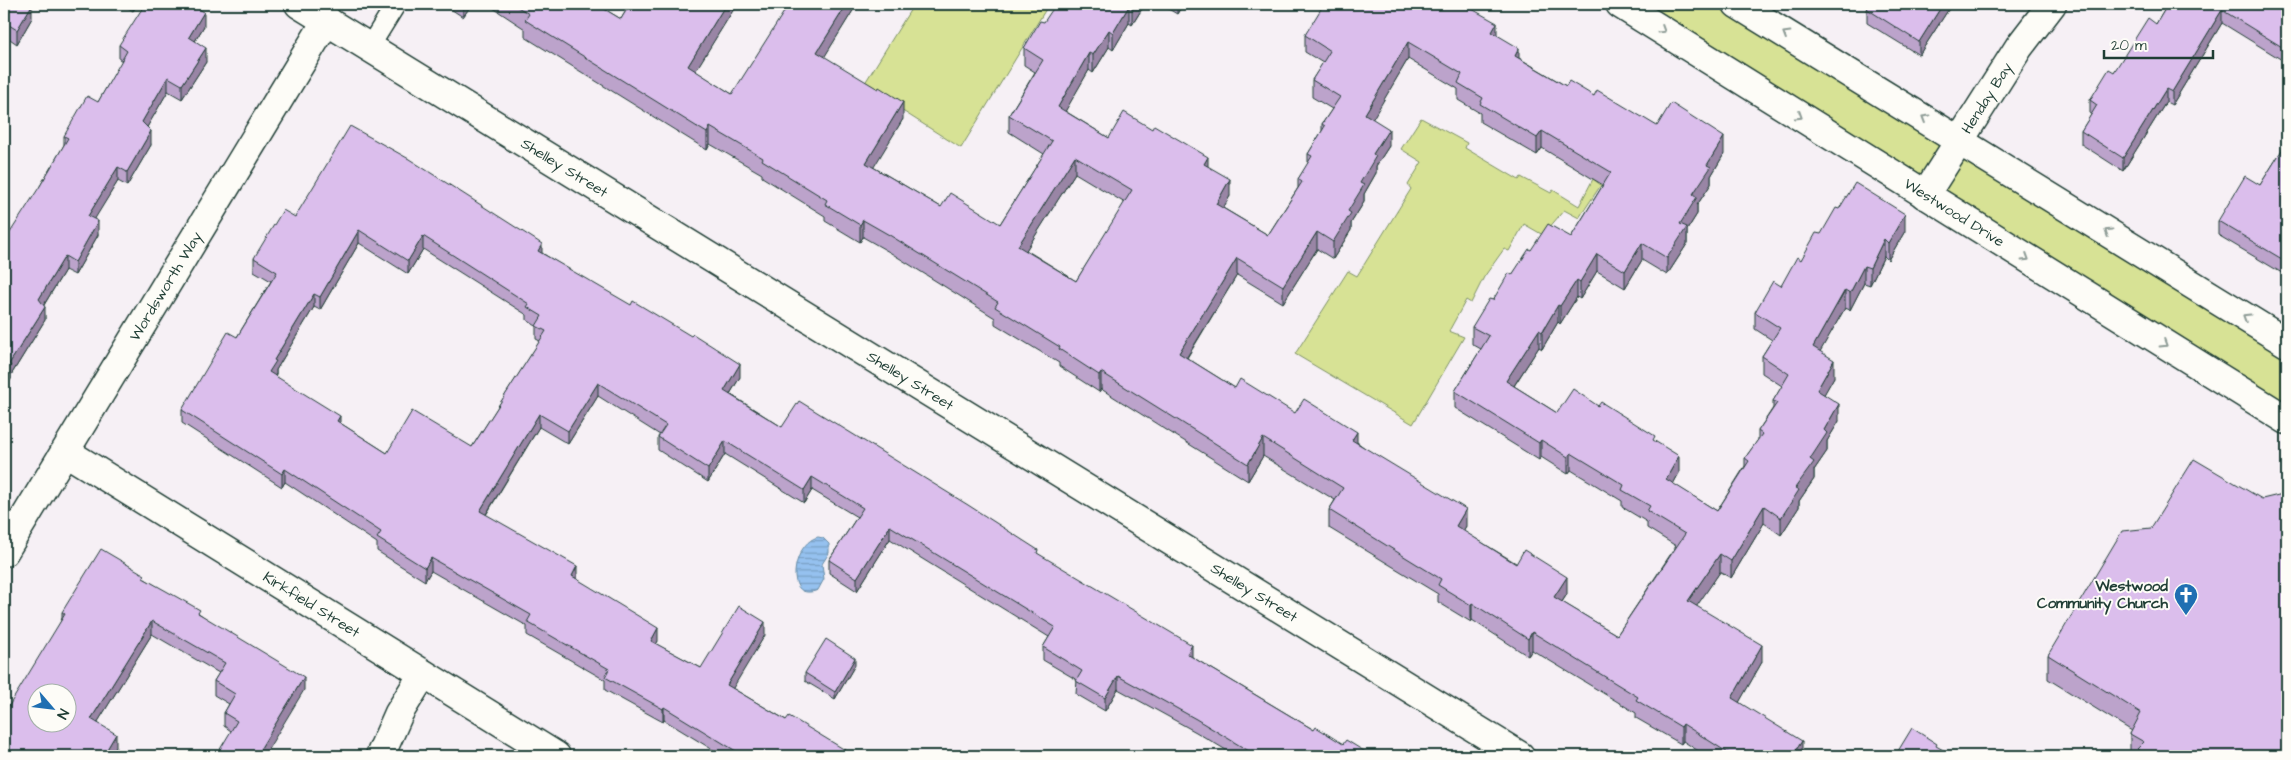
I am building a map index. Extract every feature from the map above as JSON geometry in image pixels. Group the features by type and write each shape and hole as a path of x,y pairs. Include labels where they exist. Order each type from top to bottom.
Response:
{"street":[{"name":"Shelley Street","path":"299,4 1520,756"},
{"name":"Westwood Drive","path":"1620,4 2287,420"},
{"path":"1738,4 2287,343"},
{"name":"Henday Bay","path":"1925,195 2019,47 2052,4"},
{"name":"Wordsworth Way","path":"4,552 327,20"},
{"name":"Kirkfield Street","path":"66,452 556,756"},
{"path":"380,756 399,713 423,674"}],"lane":[{"path":"370,46 396,4"}],"path":[{"path":"2099,752 2106,756"}],"green space":[{"path":"914,4 1049,4 961,148 863,86"},
{"path":"1620,4 1737,4 2287,343 2287,420"},
{"path":"1421,118 1467,143 1465,148 1519,180 1521,177 1551,193 1553,190 1579,206 1593,179 1601,185 1579,218 1564,210 1543,235 1524,224 1509,251 1504,249 1484,277 1471,303 1466,300 1449,331 1464,337 1413,424 1295,354 1348,271 1357,276 1411,189 1408,185 1422,162 1401,149"}],"water":[{"path":"818,537 823,538 829,544 829,553 822,564 824,579 818,590 807,592 800,588 796,581 797,560 809,542"}],"building":[{"path":"4,4 32,5 17,30 4,22"},
{"path":"145,4 191,4 204,12 189,37 206,48 182,85 168,77 142,122 151,131 127,172 118,167 88,216 98,221 75,262 65,256 39,299 45,307 9,364 11,365 4,376 4,242 68,138 64,136 87,96 98,102 127,51 119,45"},
{"path":"513,4 596,4 621,19 630,4 726,4 688,66 732,94 789,4 847,4 817,52 903,102 866,163 941,207 950,193 1000,224 1052,141 1009,115 1043,60 1024,48 1040,21 1044,22 1056,4 1135,4 1132,8 1129,6 1113,33 1109,30 1093,55 1089,53 1058,107 1109,138 1124,112 1152,129 1154,125 1208,157 1204,164 1230,179 1216,204 1268,235 1302,182 1298,179 1312,156 1308,154 1325,126 1322,124 1340,97 1312,80 1330,51 1305,35 1324,4 1332,6 1334,4 1463,4 1497,23 1492,32 1519,48 1515,56 1566,86 1569,81 1594,96 1597,90 1657,126 1671,103 1724,137 1707,165 1711,167 1693,194 1697,197 1680,224 1687,227 1667,258 1642,243 1625,271 1597,254 1580,282 1577,280 1560,306 1558,305 1542,332 1539,330 1506,381 1557,413 1573,389 1598,406 1601,402 1655,436 1653,440 1679,456 1666,479 1717,511 1749,461 1745,458 1762,434 1758,431 1777,403 1773,401 1789,374 1762,356 1780,328 1755,312 1773,281 1781,286 1797,257 1801,260 1816,233 1821,234 1836,208 1839,209 1855,183 1905,214 1888,243 1884,239 1870,268 1864,266 1850,293 1845,290 1813,347 1834,360 1817,390 1839,404 1824,430 1827,433 1810,459 1814,462 1795,488 1799,490 1781,518 1764,506 1731,561 1720,554 1688,601 1762,645 1732,698 1802,741 1792,756 1733,756 1683,724 1681,727 1636,700 1638,697 1532,632 1528,639 1472,603 1471,605 1438,585 1441,579 1329,510 1343,488 1263,438 1248,464 1101,372 1099,375 1059,349 1060,347 995,307 998,302 891,236 863,220 860,225 825,204 827,200 762,160 763,158 710,127 707,133 525,20 529,14","holes":["1408,42 1462,74 1458,83 1483,98 1480,104 1537,138 1542,131 1611,172 1571,237 1548,224 1512,275 1509,273 1493,300 1489,299 1472,327 1489,336 1455,391 1539,443 1541,440 1568,457 1571,453 1624,485 1622,490 1650,506 1647,511 1685,534 1617,635 1554,597 1567,577 1524,550 1516,564 1456,526 1466,509 1352,440 1357,432 1304,399 1295,413 1240,379 1235,388 1179,353 1237,258 1283,286 1317,232 1333,242 1351,213 1348,211 1364,185 1360,183 1376,156 1373,154 1389,129 1365,114","1075,156 1132,190 1076,281 1018,246"]},
{"path":"1870,4 1943,4 1919,42 1867,9"},
{"path":"2168,4 2287,4 2287,50 2222,10 2172,92 2166,89 2123,158 2081,131 2097,105 2090,100 2109,69 2114,72 2148,18 2156,24"},
{"path":"350,126 409,159 542,244 538,251 631,305 633,301 691,336 693,334 740,364 724,391 782,427 799,401 968,505 1038,550 1037,553 1192,645 1187,654 1314,730 1316,727 1343,744 1346,740 1372,756 1257,756 1196,719 1118,676 1105,698 1076,681 1082,671 1043,647 1055,627 890,526 857,578 829,560 863,508 812,477 804,490 725,441 708,469 658,437 666,425 598,383 568,431 539,414 480,511 577,566 572,576 658,628 651,641 701,668 739,606 765,622 727,685 786,720 789,716 855,756 744,756 664,707 663,709 605,677 609,669 527,622 531,615 431,558 425,568 377,538 381,532 285,469 282,474 182,410 228,332 237,337 277,272 254,258 283,210 295,217","holes":["359,230 408,261 423,236 529,304 527,307 542,316 536,326 546,331 472,447 412,411 387,453 337,421 340,416 269,372 276,361 274,360 314,294 320,297"]},
{"path":"2287,142 2287,262 2218,221 2245,176 2260,185"},
{"name":"Westwood Community Church","path":"2194,459 2262,499 2287,493 2287,756 2148,756 2137,749 2144,742 2130,734 2141,713 2048,655 2122,531 2151,528"},
{"path":"101,549 145,575 143,578 200,610 198,613 304,677 256,756 216,756 237,721 224,713 235,694 214,681 225,663 152,621 91,719 116,734 103,756 43,756 36,752 34,756 4,756 4,714 65,614 62,612"},
{"path":"826,639 855,658 835,692 805,673"},
{"path":"1912,728 1937,744 1936,746 1954,756 1895,756"},
{"path":"1853,752 1859,756 1850,756"}],"place":[{"name":"Westwood Community Church","path":"2186,616"}]}
